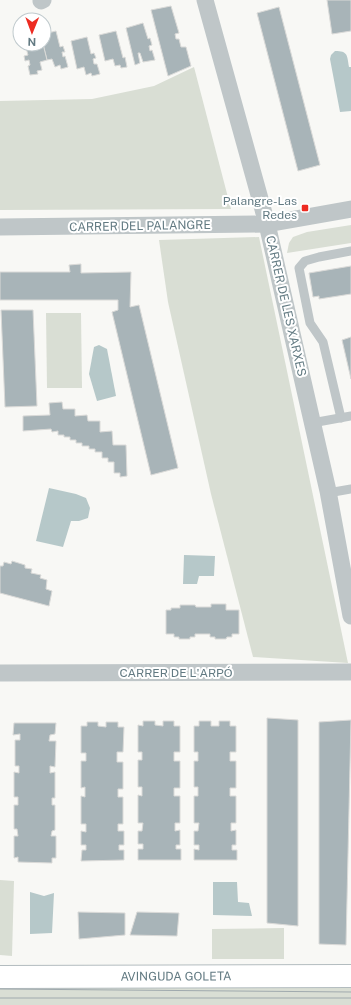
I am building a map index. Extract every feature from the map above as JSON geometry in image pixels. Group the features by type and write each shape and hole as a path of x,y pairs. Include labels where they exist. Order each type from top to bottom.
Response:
{"main road":[{"name":"AVINGUDA GOLETA","path":"0,977 351,976"}],"street":[{"name":"CARRER DE LES XARXES","path":"205,0 267,224 328,493 351,616"},
{"name":"CARRER DEL PALANGRE","path":"0,227 267,224 351,209"},
{"name":"CARRER DE L'ARPÓ","path":"0,673 351,672"}],"lane":[{"path":"341,418 323,342 310,323 299,268 305,261 351,251"},
{"path":"312,423 351,416"},
{"path":"328,493 351,489"}],"shaded area":[{"path":"335,51 346,54 349,67 351,67 351,111 340,112 330,59 331,55"},
{"path":"194,67 231,209 0,210 0,101 92,99 154,86"},
{"path":"351,225 351,243 287,253 289,243 293,237 307,232"},
{"path":"259,237 348,663 253,657 211,494 168,302 159,240"},
{"path":"46,313 81,313 82,388 47,388"},
{"path":"99,345 107,349 116,396 97,401 89,374 94,347"},
{"path":"49,488 76,494 86,498 90,508 88,518 79,521 71,521 63,547 36,541"},
{"path":"184,555 215,556 214,576 199,576 197,584 183,584"},
{"path":"0,880 14,881 12,956 0,955"},
{"path":"213,882 237,882 238,902 249,903 252,916 213,915"},
{"path":"30,892 44,896 54,893 52,933 30,934"},
{"path":"284,928 284,959 212,959 212,929"},
{"path":"0,987 351,987 351,1005 0,1005"}],"building":[{"path":"327,0 351,0 351,31 332,34"},
{"path":"171,6 179,33 175,34 176,39 179,39 181,47 186,47 191,66 168,76 151,10"},
{"path":"279,7 320,165 298,171 257,13"},
{"path":"143,23 148,39 150,38 152,45 149,46 150,51 152,50 155,60 143,62 140,53 138,53 140,63 135,65 126,28"},
{"path":"56,31 60,47 63,46 65,52 62,52 63,57 65,56 68,67 61,69 60,65 55,67 52,59 47,60 45,52 52,52 52,32"},
{"path":"116,31 127,67 121,68 120,65 115,66 113,59 105,61 99,35"},
{"path":"87,37 91,54 94,53 96,58 93,59 94,64 97,64 100,74 92,76 91,73 86,75 84,67 77,69 71,41"},
{"path":"27,52 45,52 47,60 40,62 42,70 37,71 38,74 30,75 28,66 30,65 29,60 25,61 24,56 28,55"},
{"path":"81,264 81,273 131,272 130,307 139,305 178,468 151,475 112,312 118,310 118,300 0,300 0,272 70,272 69,265"},
{"path":"351,266 351,294 319,299 319,296 313,297 309,273"},
{"path":"1,310 33,310 37,406 5,407"},
{"path":"351,337 351,379 342,340"},
{"path":"62,402 63,409 75,409 75,416 87,415 88,421 100,421 100,432 112,431 113,445 126,445 127,476 120,477 120,473 114,473 114,462 108,462 108,458 102,458 102,452 95,452 95,449 89,449 89,446 82,446 82,443 76,443 76,440 70,440 70,437 58,435 58,431 52,432 51,429 23,431 23,416 50,415 49,403"},
{"path":"12,561 25,565 25,568 32,569 31,573 41,575 40,578 47,580 46,589 52,591 49,606 0,593 0,566 3,566 4,562 11,564"},
{"path":"211,604 226,604 226,610 239,610 239,634 232,634 232,637 227,637 226,639 215,639 215,637 210,637 210,634 195,634 195,637 190,637 190,639 179,639 179,637 174,637 174,634 166,634 166,610 171,610 171,608 180,608 180,605 211,607"},
{"path":"267,718 298,720 298,926 267,923"},
{"path":"351,720 346,945 319,944 319,722"},
{"path":"143,721 155,721 155,725 163,726 163,721 174,721 174,726 180,726 180,752 174,752 174,761 180,761 180,788 174,788 174,796 180,796 180,823 175,823 175,831 180,830 180,845 176,845 176,849 181,849 181,860 138,860 138,849 143,849 143,844 138,844 138,831 142,831 143,823 138,823 138,795 142,796 142,787 138,787 138,760 142,760 142,752 138,752 138,725 143,726"},
{"path":"199,721 211,721 211,726 219,726 219,721 230,721 230,726 236,726 236,752 230,752 230,761 236,761 236,788 230,788 230,796 236,796 236,823 231,823 231,831 236,830 236,845 232,845 232,850 237,850 237,860 194,860 194,849 199,850 199,845 194,845 194,831 198,831 199,823 194,823 194,796 198,796 198,787 194,787 194,761 198,761 198,752 194,752 194,726 199,726"},
{"path":"87,722 98,722 98,726 106,727 106,722 118,722 118,727 124,727 123,752 117,752 117,762 123,762 123,789 118,789 118,797 123,797 123,824 118,824 118,831 124,831 124,845 119,845 119,850 124,850 124,860 81,861 82,850 86,850 86,845 81,845 81,831 86,832 86,824 81,824 81,796 85,797 85,787 81,788 81,761 86,761 86,753 81,753 81,726 87,726"},
{"path":"14,723 56,723 55,734 50,735 49,741 56,741 55,767 50,766 50,773 55,772 55,798 52,798 52,805 55,805 55,830 52,831 51,836 56,836 56,858 52,858 52,863 18,862 18,857 14,858 14,836 18,836 17,829 14,829 14,805 18,805 18,797 14,797 14,772 19,773 19,766 15,766 15,740 20,740 20,734 13,735"},
{"path":"78,912 125,913 125,935 79,939"},
{"path":"137,912 179,913 177,936 130,935"}],"tram line":[{"path":"0,989 351,992"},
{"path":"0,998 351,998"}],"place":[{"name":"Palangre-Las Redes","path":"305,208"}]}
